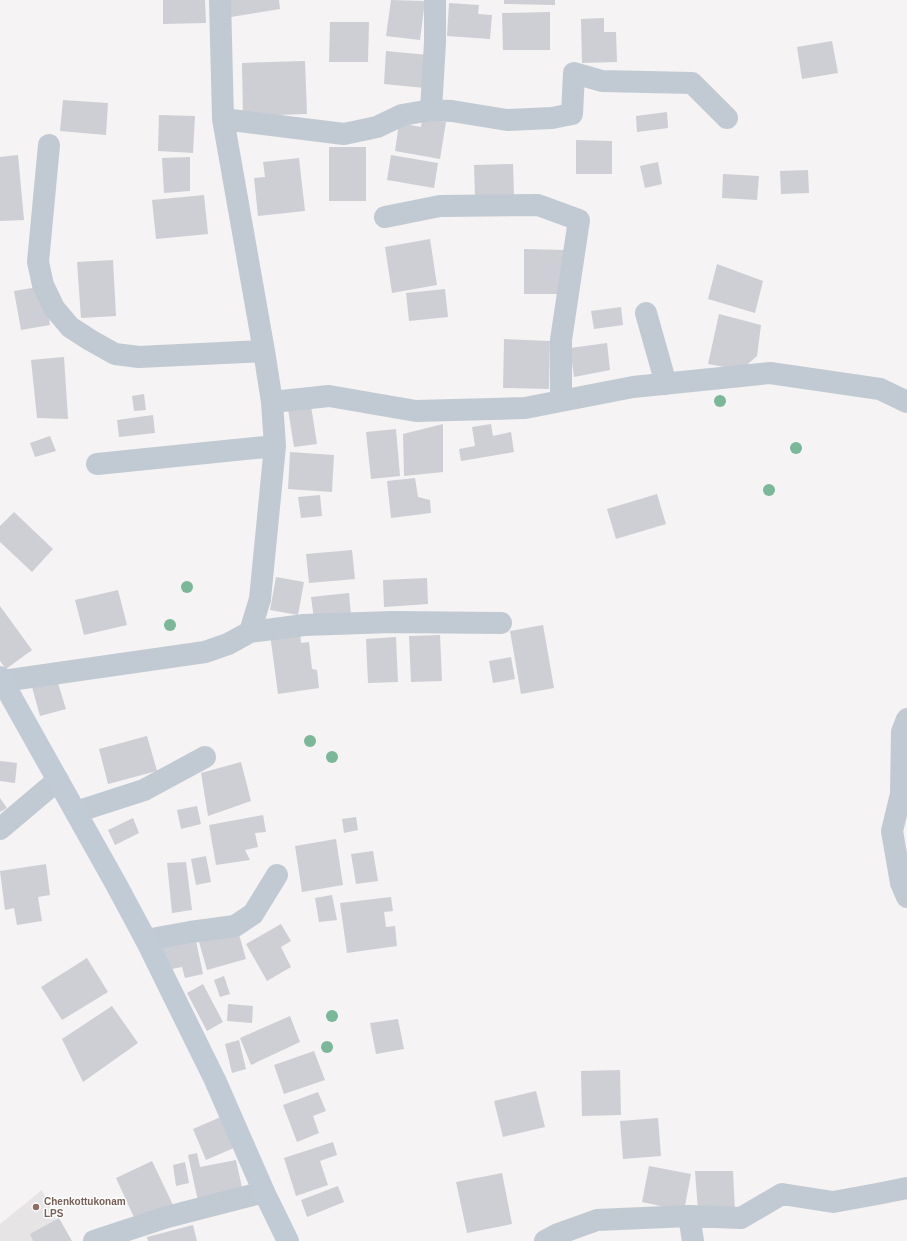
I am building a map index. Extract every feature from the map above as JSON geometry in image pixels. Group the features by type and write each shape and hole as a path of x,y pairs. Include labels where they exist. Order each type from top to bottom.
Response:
{"main road":[{"path":"1,679 146,940 215,1080 264,1192 288,1241"}],"street":[{"path":"220,0 223,119 264,351 272,402 275,446 260,599 250,632"},
{"path":"431,110 435,42 435,0"},
{"path":"223,119 344,134 377,127 402,115 431,110 452,111 507,120 552,118 572,114 574,73 602,81 692,83 727,118"},
{"path":"48,145 38,262 43,285 54,308 70,327 115,354 139,357 264,351"},
{"path":"385,217 440,206 498,207 538,205 579,220 561,340 561,401"},
{"path":"646,313 666,384"},
{"path":"272,402 329,396 416,412 525,408 632,387 770,373 880,389 907,402"},
{"path":"97,464 275,446"},
{"path":"1,679 205,652 228,644 250,632 304,625 385,622 501,623"},
{"path":"907,719 902,732 901,794 892,831 900,883 907,897"},
{"path":"76,812 144,790 205,756"},
{"path":"0,828 58,780"},
{"path":"146,940 235,926 253,914 277,875"},
{"path":"545,1241 558,1234 597,1220 689,1216 741,1218 782,1194 833,1202 907,1188"},
{"path":"94,1241 167,1217 264,1192"},
{"path":"689,1216 693,1241"}],"shaded area":[{"name":"Chenkottukonam LPS","path":"42,1190 66,1241 0,1241 0,1224"}],"building":[{"path":"163,0 205,0 206,23 163,24"},
{"path":"228,0 279,0 280,9 231,17"},
{"path":"391,0 425,1 420,40 386,36"},
{"path":"504,0 555,0 555,5 504,4"},
{"path":"449,3 479,5 478,14 492,15 490,39 447,36"},
{"path":"550,12 550,50 503,50 502,13"},
{"path":"604,18 604,32 616,32 617,62 582,63 581,19"},
{"path":"330,22 369,22 368,62 329,62"},
{"path":"832,41 838,73 802,79 797,47"},
{"path":"386,51 428,55 425,88 384,84"},
{"path":"305,61 307,114 243,116 242,63"},
{"path":"63,100 108,103 106,135 60,131"},
{"path":"667,112 668,128 637,132 636,116"},
{"path":"159,115 195,116 193,153 158,151"},
{"path":"422,119 446,122 440,159 395,151 399,123 421,127"},
{"path":"576,140 612,141 612,174 576,174"},
{"path":"329,147 366,147 366,201 329,201"},
{"path":"18,155 24,220 0,221 0,157"},
{"path":"391,155 438,163 434,188 387,180"},
{"path":"190,157 190,191 164,193 162,158"},
{"path":"299,158 305,211 258,216 254,178 265,177 263,162"},
{"path":"658,162 662,184 645,188 640,166"},
{"path":"513,164 514,195 475,196 474,165"},
{"path":"808,170 809,193 781,194 780,171"},
{"path":"723,174 759,176 757,200 722,198"},
{"path":"204,195 208,234 156,239 152,200"},
{"path":"430,239 437,285 392,293 385,247"},
{"path":"524,249 566,250 565,294 524,294"},
{"path":"113,260 116,316 81,318 77,262"},
{"path":"717,264 763,281 755,313 708,299"},
{"path":"44,286 50,325 21,330 14,291"},
{"path":"445,289 448,317 409,321 406,293"},
{"path":"621,307 623,325 594,329 591,311"},
{"path":"719,314 761,325 757,356 741,370 708,364"},
{"path":"504,339 550,341 549,389 503,388"},
{"path":"607,343 610,370 574,377 570,348"},
{"path":"64,357 68,419 37,418 31,360"},
{"path":"144,394 146,410 134,411 132,396"},
{"path":"311,406 317,444 294,447 288,409"},
{"path":"153,415 155,433 119,437 117,420"},
{"path":"443,424 443,472 404,476 403,434"},
{"path":"491,424 493,436 511,432 514,452 461,461 459,449 475,446 472,427"},
{"path":"396,429 400,476 371,479 366,432"},
{"path":"50,436 56,451 35,457 30,443"},
{"path":"290,452 334,455 332,492 288,489"},
{"path":"415,478 418,497 430,500 431,513 391,518 387,481"},
{"path":"657,494 666,524 616,539 607,509"},
{"path":"320,495 322,516 301,518 298,497"},
{"path":"14,512 53,549 32,572 0,542 0,526"},
{"path":"352,550 355,579 309,583 306,554"},
{"path":"276,577 304,582 298,615 270,610"},
{"path":"427,578 428,604 384,607 383,580"},
{"path":"118,590 127,625 84,635 75,600"},
{"path":"349,593 351,615 314,619 311,597"},
{"path":"0,606 32,650 6,669 0,661"},
{"path":"543,625 554,688 521,694 510,631"},
{"path":"300,630 301,643 309,642 312,669 317,670 319,688 278,694 270,634"},
{"path":"440,635 442,681 411,682 409,636"},
{"path":"396,637 398,682 368,683 366,639"},
{"path":"511,657 515,679 493,683 489,661"},
{"path":"57,680 66,709 40,716 32,687"},
{"path":"147,736 157,771 108,784 99,749"},
{"path":"0,761 17,763 15,783 0,781"},
{"path":"241,762 251,801 208,816 201,773"},
{"path":"0,798 7,808 0,812"},
{"path":"197,806 201,824 181,829 177,810"},
{"path":"263,815 266,832 255,833 258,847 245,850 250,860 216,865 209,825"},
{"path":"356,817 358,830 344,833 342,819"},
{"path":"133,818 139,833 115,845 108,830"},
{"path":"336,839 343,885 302,892 295,846"},
{"path":"373,851 378,881 356,884 351,854"},
{"path":"206,856 211,882 196,885 191,859"},
{"path":"186,862 192,910 172,913 167,863"},
{"path":"46,864 50,895 38,897 42,921 17,925 14,908 5,910 0,871"},
{"path":"332,895 337,920 319,922 315,898"},
{"path":"391,897 393,911 384,912 386,927 395,926 397,946 347,953 340,903"},
{"path":"281,924 291,941 281,947 291,967 267,981 246,944"},
{"path":"238,931 246,959 207,970 199,942"},
{"path":"196,941 203,974 185,978 182,967 166,970 162,947"},
{"path":"87,958 108,992 62,1020 41,987"},
{"path":"224,976 230,994 220,997 214,980"},
{"path":"203,984 223,1022 207,1031 187,993"},
{"path":"228,1004 253,1006 252,1023 227,1021"},
{"path":"112,1006 138,1043 83,1082 62,1039"},
{"path":"290,1016 300,1042 251,1065 240,1038"},
{"path":"398,1019 404,1049 376,1054 370,1023"},
{"path":"239,1040 246,1069 232,1073 225,1044"},
{"path":"314,1051 325,1080 284,1094 274,1065"},
{"path":"620,1070 621,1115 582,1116 581,1071"},
{"path":"536,1091 545,1127 503,1137 494,1101"},
{"path":"318,1092 326,1111 313,1116 319,1133 297,1142 283,1105"},
{"path":"223,1116 236,1147 206,1160 193,1129"},
{"path":"658,1118 661,1156 623,1159 620,1121"},
{"path":"333,1142 337,1155 320,1161 328,1185 296,1196 284,1158"},
{"path":"197,1153 200,1167 236,1160 243,1192 198,1201 188,1155"},
{"path":"152,1161 174,1207 137,1224 116,1178"},
{"path":"185,1162 189,1183 176,1186 173,1165"},
{"path":"649,1166 691,1174 684,1211 642,1202"},
{"path":"695,1171 733,1171 735,1211 698,1211"},
{"path":"502,1173 512,1224 467,1233 456,1182"},
{"path":"338,1186 344,1202 307,1217 301,1200"},
{"path":"59,1218 72,1241 33,1241 30,1234"},
{"path":"193,1225 197,1241 148,1241 147,1237"}],"place":[{"name":"Chenkottukonam LPS","path":"36,1207"}]}
